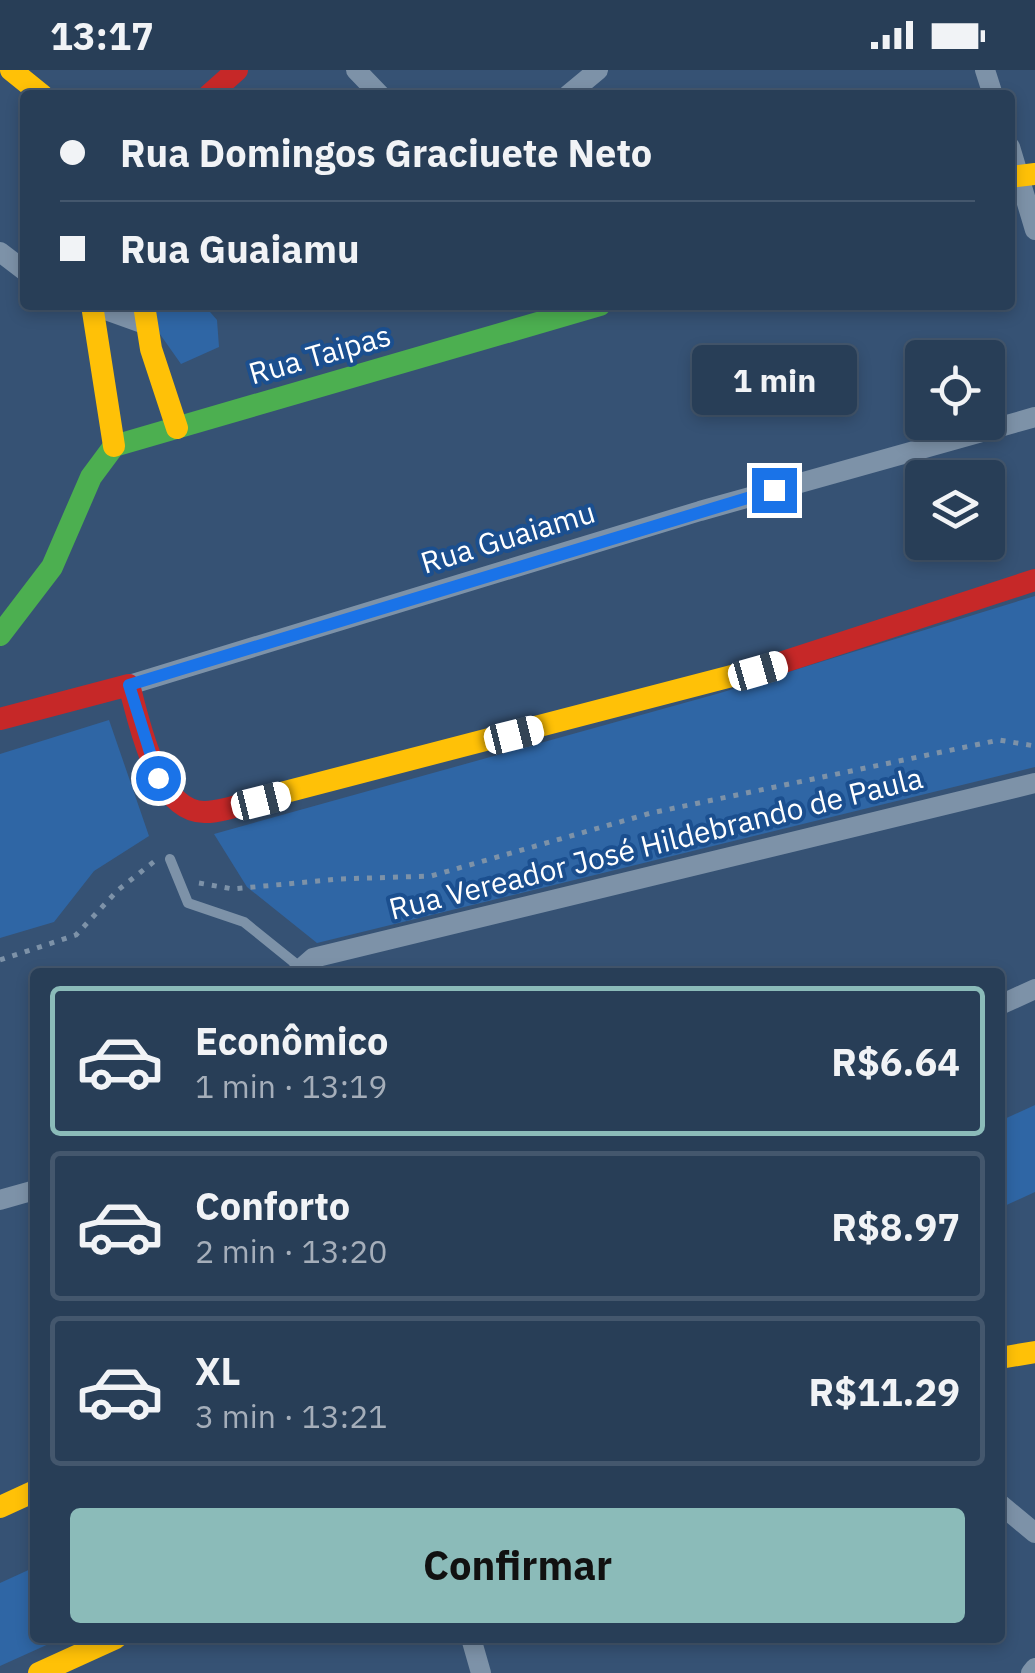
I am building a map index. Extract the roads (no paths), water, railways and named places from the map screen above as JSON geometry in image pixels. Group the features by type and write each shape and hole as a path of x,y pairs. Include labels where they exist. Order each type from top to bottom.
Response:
{"street":[{"path":"0,80 10,70 36,90"},
{"path":"356,70 375,90"},
{"path":"574,90 598,70"},
{"path":"1021,175 1035,230"},
{"path":"0,252 20,267"},
{"path":"0,635 52,567 90,477 114,446 93,310"},
{"name":"Rua Taipas","path":"114,446 575,310"},
{"path":"144,314 177,428"},
{"name":"Rua Guaiamu","path":"0,719 129,685 700,511 1035,417"},
{"path":"129,685 158,778 183,808 203,814 732,679 1035,580"},
{"name":"Rua Vereador José Hildebrando de Paula","path":"301,968 312,958 1035,783"},
{"path":"1005,1003 1035,989"},
{"path":"0,1200 30,1191"},
{"path":"1005,1357 1035,1352"},
{"path":"0,1508 30,1493"},
{"path":"1005,1508 1035,1533"},
{"path":"39,1673 105,1643"},
{"path":"472,1643 481,1673"}],"lane":[{"path":"170,858 188,903 244,922 297,968"}]}
